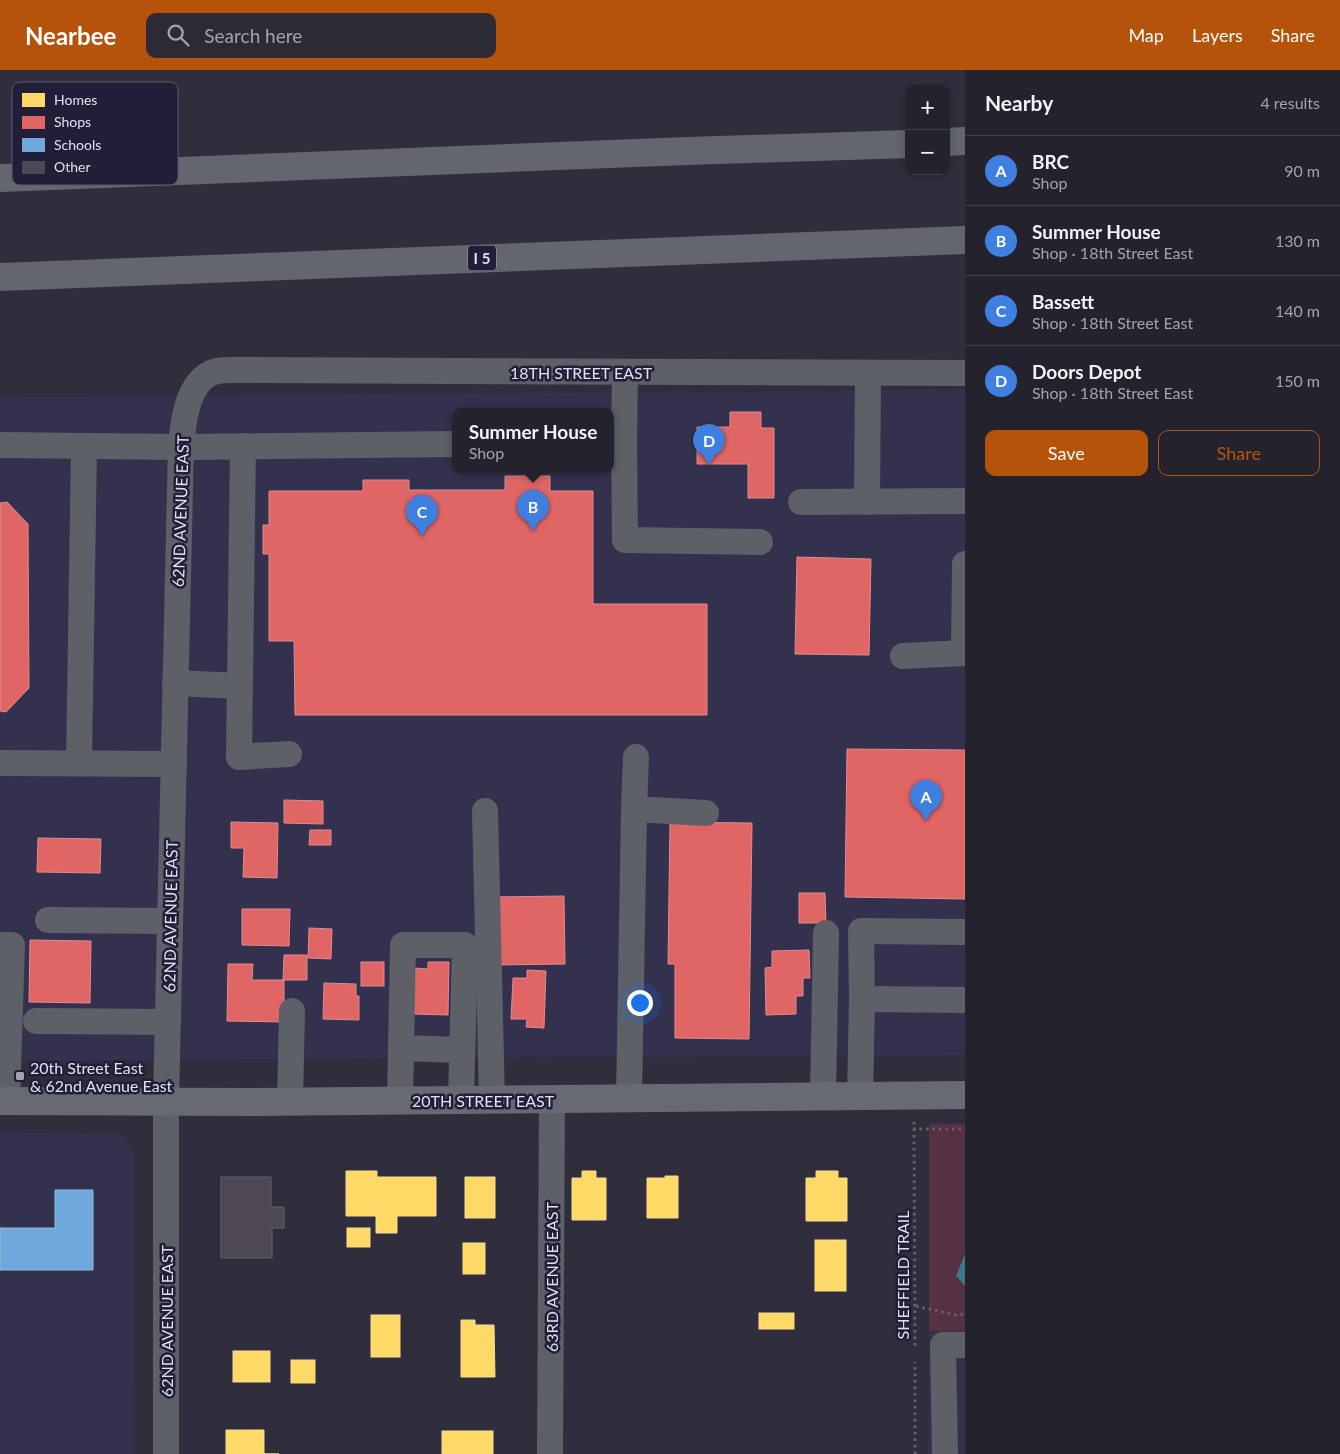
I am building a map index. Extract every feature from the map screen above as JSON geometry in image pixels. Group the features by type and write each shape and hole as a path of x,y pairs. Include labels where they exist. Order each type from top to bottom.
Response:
{"highway":[{"path":"950,142 965,142"},
{"path":"178,171 905,144"},
{"name":"I 5","path":"0,277 965,240"}],"main road":[{"name":"20TH STREET EAST","path":"4,1101 492,1100 965,1095"}],"street":[{"name":"18TH STREET EAST","path":"200,381 211,373 230,370 965,373"},
{"path":"625,372 617,443 625,540 760,542"},
{"path":"867,502 868,373"},
{"name":"62ND AVENUE EAST","path":"166,1454 166,1102 181,447 187,409 191,396 200,381"},
{"path":"0,445 181,447 452,444"},
{"path":"79,763 84,446"},
{"path":"243,446 239,757 289,754"},
{"path":"801,502 965,501"},
{"path":"903,656 964,653 965,564"},
{"path":"175,683 239,686"},
{"path":"629,1098 636,757"},
{"path":"0,763 174,764"},
{"path":"634,809 706,813"},
{"path":"485,811 492,1100"},
{"path":"48,920 170,921"},
{"path":"860,1097 861,931 965,932"},
{"path":"823,1097 826,933"},
{"path":"0,945 12,945 4,1101"},
{"path":"400,1100 403,945 464,945 461,1100"},
{"path":"862,1000 965,1000"},
{"path":"290,1101 292,1011"},
{"path":"36,1021 168,1022"},
{"path":"401,1048 462,1050"},
{"name":"63RD AVENUE EAST","path":"550,1454 552,1099"},
{"path":"945,1454 944,1345 965,1346"}],"path":[{"name":"SHEFFIELD TRAIL","path":"915,1454 916,1306 913,1129 916,1096"},
{"path":"913,1129 965,1129"},
{"path":"916,1306 956,1315 965,1314"}],"shaded area":[{"path":"965,390 965,1055 0,1061 0,397"},
{"path":"929,1124 965,1124 965,1331 929,1331"},
{"path":"0,1132 117,1134 123,1136 134,1155 135,1454 0,1454"},
{"path":"929,1331 965,1331 965,1454 928,1454"}],"water":[{"path":"965,1254 965,1286 956,1276"}],"building: Homes":[{"path":"346,1171 377,1171 377,1177 436,1177 436,1216 397,1216 397,1233 376,1233 376,1216 346,1216"},
{"path":"582,1171 596,1171 596,1178 606,1178 606,1220 572,1220 572,1178 582,1178"},
{"path":"816,1171 838,1171 838,1178 847,1178 847,1221 806,1221 806,1178 816,1178"},
{"path":"665,1176 678,1176 678,1218 647,1218 647,1178 665,1178"},
{"path":"465,1177 495,1177 495,1218 465,1218"},
{"path":"347,1228 370,1228 370,1247 347,1247"},
{"path":"815,1240 846,1240 846,1291 815,1291"},
{"path":"463,1243 485,1243 485,1274 463,1274"},
{"path":"759,1313 794,1313 794,1329 759,1329"},
{"path":"371,1315 400,1315 400,1357 371,1357"},
{"path":"461,1320 475,1320 475,1325 494,1325 495,1377 461,1377"},
{"path":"233,1351 270,1351 270,1382 233,1382"},
{"path":"291,1360 315,1360 315,1383 291,1383"},
{"path":"226,1430 264,1430 264,1454 226,1454"},
{"path":"442,1431 493,1431 493,1454 442,1454"}],"building: Shops":[{"path":"730,412 761,412 761,428 774,428 774,498 748,498 748,464 697,464 697,427 730,427"},
{"path":"505,476 550,476 550,491 593,491 593,604 707,604 707,715 295,715 294,641 269,641 269,554 263,554 263,525 269,525 269,491 363,491 363,480 409,480 409,490 505,490"},
{"path":"7,502 28,524 29,688 6,712 0,711 0,503"},
{"path":"797,557 871,559 869,655 795,654"},
{"path":"847,749 965,750 965,899 845,897"},
{"path":"284,800 323,801 323,824 284,823"},
{"path":"231,822 278,823 277,878 243,877 244,848 231,848"},
{"path":"670,822 752,823 749,1039 675,1038 675,964 668,964"},
{"path":"310,830 331,830 331,845 309,845"},
{"path":"38,838 101,839 100,873 37,872"},
{"path":"799,893 825,893 826,923 799,923"},
{"path":"564,896 565,964 496,965 495,897"},
{"path":"242,909 290,909 289,946 242,945"},
{"path":"309,928 332,929 331,959 308,958"},
{"path":"30,940 91,941 90,1003 29,1002"},
{"path":"809,950 810,978 803,978 803,996 796,996 796,1014 766,1015 765,968 772,967 772,951"},
{"path":"284,955 307,955 307,980 283,980"},
{"path":"361,962 384,962 384,986 361,986"},
{"path":"428,962 449,962 448,1015 414,1014 415,968 428,969"},
{"path":"228,964 253,964 252,980 284,980 284,1022 227,1021"},
{"path":"527,970 546,971 544,1028 526,1027 527,1019 511,1019 513,978 527,978"},
{"path":"324,983 356,984 356,996 359,996 359,1020 323,1019"}],"building: Schools":[{"path":"55,1190 93,1190 93,1270 0,1270 0,1228 55,1228"}],"building: Other":[{"path":"221,1177 271,1177 271,1207 284,1207 284,1228 272,1228 272,1258 221,1258"}],"place":[{"name":"Doors Depot","path":"709,465"},
{"name":"Summer House","path":"533,531"},
{"name":"Bassett","path":"422,536"},
{"name":"BRC","path":"926,821"},
{"name":"20th Street East & 62nd Avenue East","path":"20,1076"}]}
